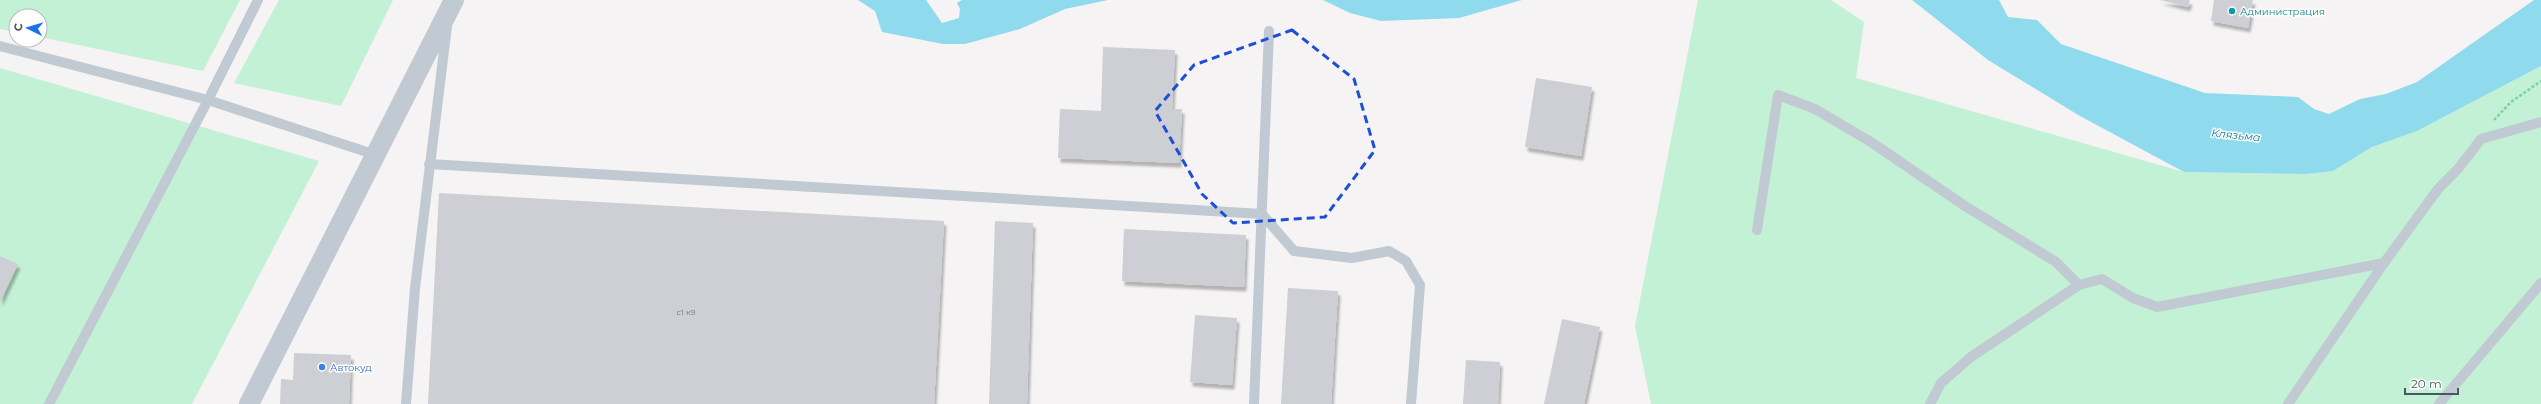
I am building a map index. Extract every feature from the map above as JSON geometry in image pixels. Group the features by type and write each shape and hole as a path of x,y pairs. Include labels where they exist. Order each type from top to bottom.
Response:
{"street":[{"path":"249,404 452,4"}],"lane":[{"path":"49,404 208,100 258,0"},
{"path":"406,404 429,164 452,4"},
{"path":"1254,404 1269,31"},
{"path":"0,46 208,100 376,155"},
{"path":"1757,230 1778,95 1815,109 1871,142 1965,206 2056,262 2079,285"},
{"path":"2288,404 2384,263 2438,189 2458,169 2481,139 2541,122"},
{"path":"429,164 1262,214 1294,251 1352,258 1389,251 1406,261 1420,285 1411,404"},
{"path":"1930,404 1941,383 1971,357 2079,285 2102,279 2133,298 2157,307 2384,263"},
{"path":"2439,404 2541,283"}],"path":[{"path":"2481,139 2494,120 2511,102 2541,81"}],"highlighted area":[{"path":"1292,30 1354,79 1375,150 1325,217 1233,223 1202,194 1155,111 1194,65"}],"green space":[{"path":"0,0 240,0 203,71 48,39 48,8 8,8 8,30 0,29"},
{"path":"279,0 393,0 341,106 234,83"},
{"path":"1698,0 1831,0 1864,22 1856,78 2184,172 2307,174 2333,171 2372,147 2417,131 2541,66 2541,404 1651,404 1635,326"},
{"path":"0,68 319,161 192,404 0,404"}],"water":[{"path":"858,0 926,0 942,23 959,18 960,9 957,3 962,0 1108,0 1065,9 1020,29 965,44 943,44 882,32 875,11"},
{"path":"1323,0 1522,0 1459,18 1381,21 1350,13"},
{"name":"Клязьма","path":"1912,0 1999,0 2008,17 2037,20 2061,44 2205,93 2298,97 2314,109 2329,114 2360,99 2386,94 2417,82 2534,0 2541,0 2541,66 2417,131 2372,147 2333,171 2307,174 2184,172 2080,116 1988,60"}],"building":[{"path":"2160,0 2190,0 2188,7"},
{"name":"Администрация","path":"2214,0 2253,0 2248,28 2211,21"},
{"path":"1103,47 1175,50 1172,109 1182,109 1179,163 1058,158 1060,109 1101,111"},
{"path":"1536,78 1592,87 1581,156 1525,147"},
{"path":"439,193 944,221 934,404 428,404"},
{"path":"995,221 1033,223 1027,404 989,404"},
{"path":"1124,229 1246,235 1244,287 1122,281"},
{"path":"0,256 18,264 0,302"},
{"path":"1288,288 1338,291 1331,404 1281,404"},
{"path":"1195,315 1237,318 1232,385 1190,382"},
{"path":"1562,319 1600,327 1584,404 1544,404"},
{"name":"Автокуд","path":"294,353 351,355 349,404 280,404 281,379 293,380"},
{"path":"1466,360 1500,362 1498,404 1463,404"}],"place":[{"name":"Администрация","path":"2232,11"},
{"name":"Автокуд","path":"322,367"}]}
